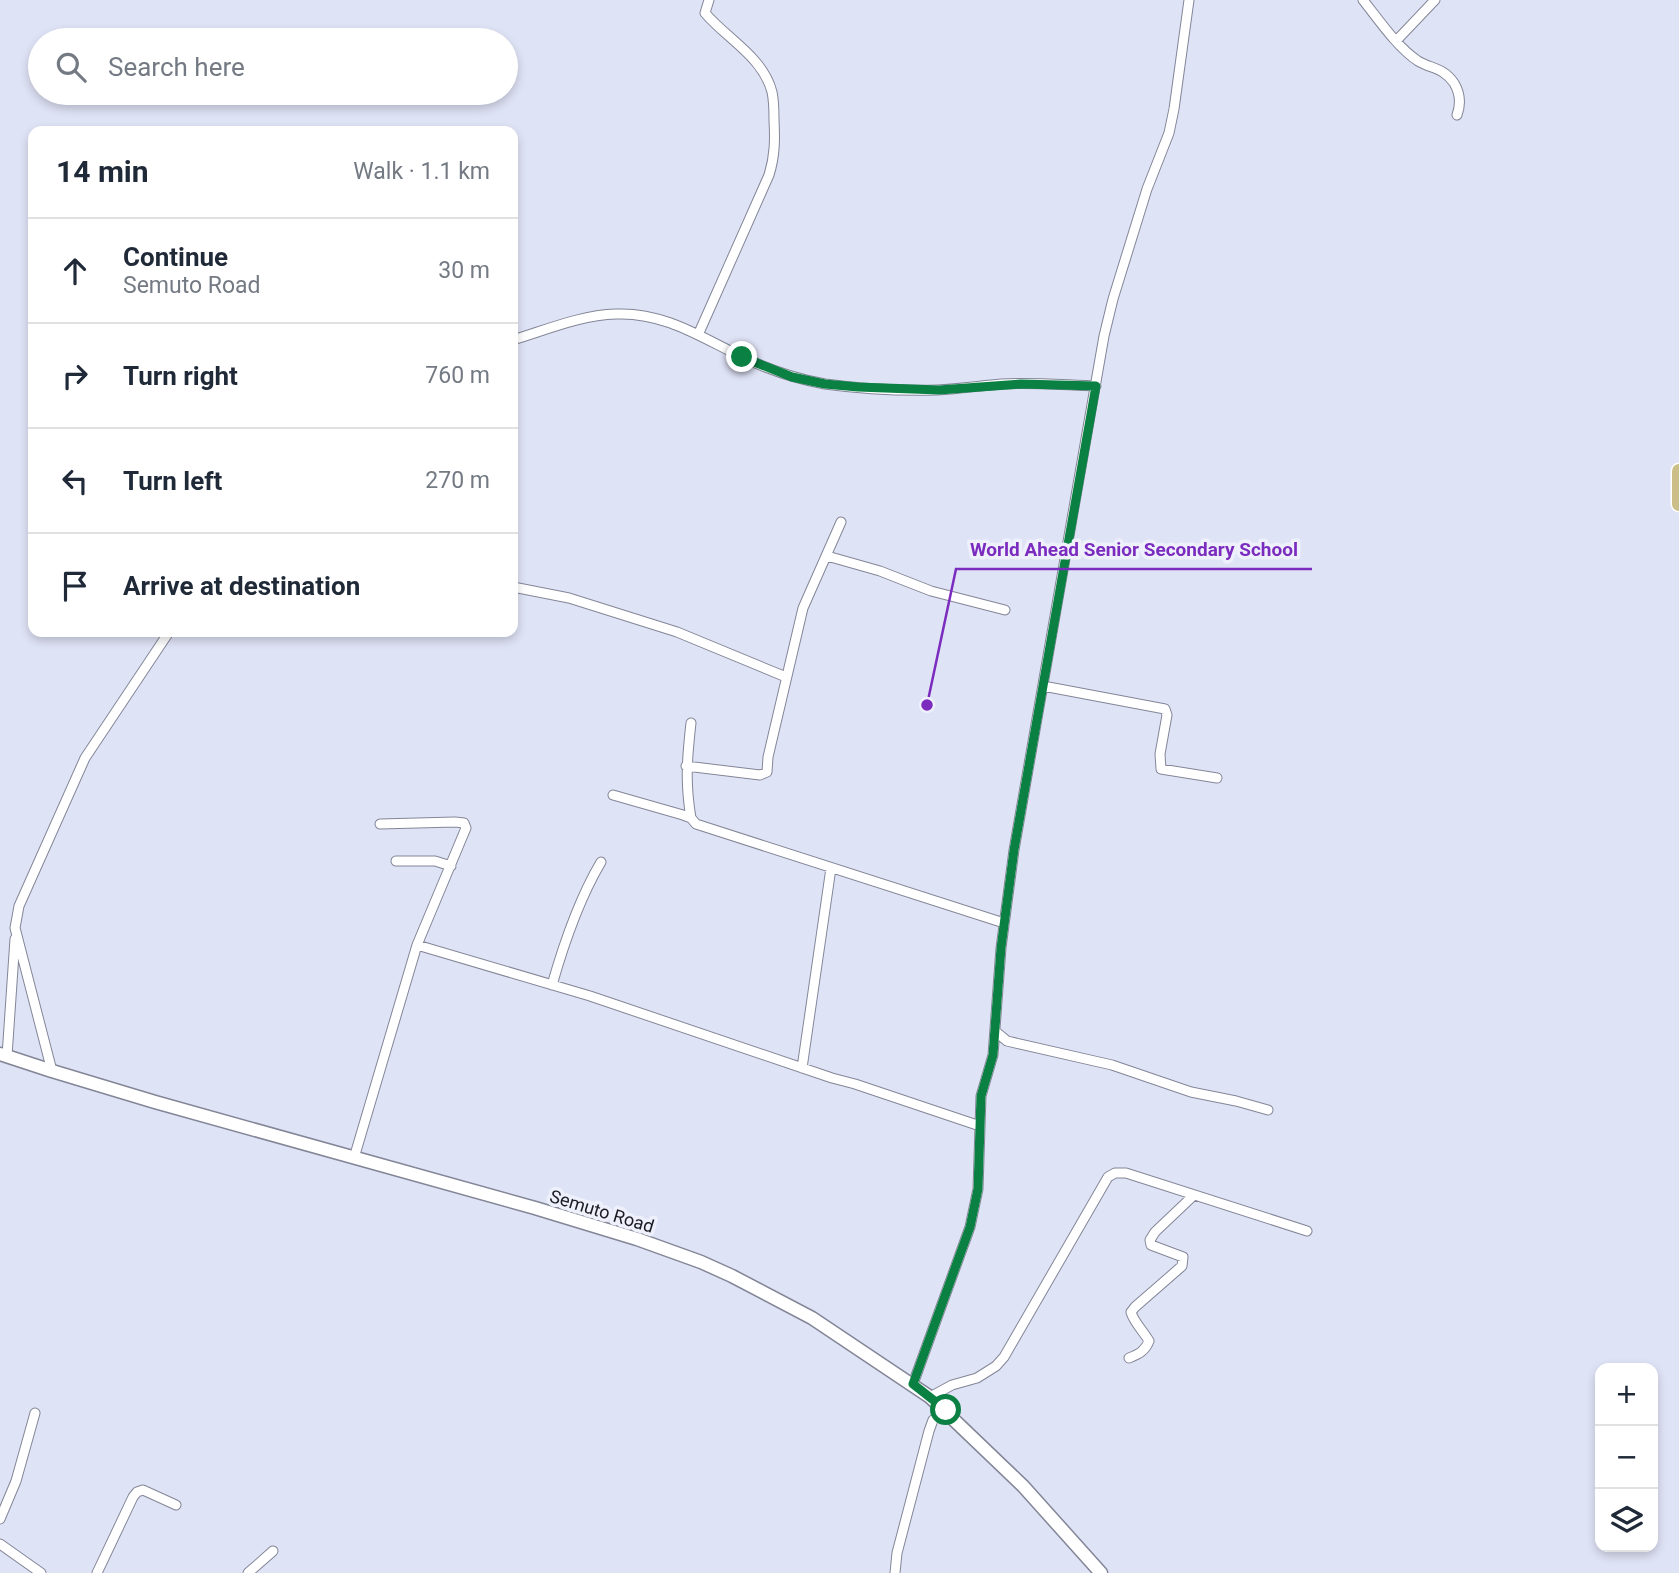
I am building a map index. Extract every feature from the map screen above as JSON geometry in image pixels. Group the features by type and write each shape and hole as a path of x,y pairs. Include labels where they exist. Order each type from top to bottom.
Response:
{"main road":[{"path":"1679,471 1679,504"},
{"name":"Semuto Road","path":"4,1055 155,1102 637,1239 732,1276 812,1318 930,1397 1023,1486 1101,1573"}],"street":[{"path":"698,335 769,174 775,147 773,94 767,78 743,48 705,13 709,0"},
{"path":"913,1384 970,1227 978,1189 981,1096 990,1069 1001,948 1014,850 1104,336 1147,189 1169,133 1189,0"},
{"path":"1363,0 1396,41 1419,62 1435,67 1454,83 1460,103 1457,115"},
{"path":"1396,41 1434,0"},
{"path":"518,338 560,325 617,314 661,318 772,370 825,384 922,390 1021,384 1096,386"},
{"path":"686,766 760,775 766,772 803,608 841,522"},
{"path":"827,555 880,571 931,591 1005,610"},
{"path":"518,588 569,598 677,632 786,677"},
{"path":"4,1055 19,906 85,758 166,637"},
{"path":"1044,686 1165,709 1167,715 1160,754 1161,769 1217,778"},
{"path":"691,723 686,766 691,818"},
{"path":"613,795 691,818 696,824 1004,923"},
{"path":"355,1158 417,945 466,828 464,823 455,822 380,824"},
{"path":"396,861 435,861 451,866"},
{"path":"552,985 561,952 592,877 601,862"},
{"path":"802,1068 831,868"},
{"path":"15,928 52,1072"},
{"path":"417,945 590,996 980,1126"},
{"path":"995,1031 1007,1041 1112,1065 1191,1092 1268,1110"},
{"path":"930,1397 952,1385 977,1378 996,1366 1004,1357 1108,1177 1115,1173 1120,1172 1307,1231"},
{"path":"1129,1358 1146,1348 1149,1341 1131,1312 1182,1266 1184,1259 1177,1253 1151,1245 1150,1240 1194,1195"},
{"path":"895,1573 910,1498 933,1420 946,1410"},
{"path":"0,1519 16,1481 35,1413"},
{"path":"97,1573 137,1492 143,1490 176,1505"},
{"path":"0,1544 41,1573"},
{"path":"248,1573 273,1551"}],"place":[{"name":"World Ahead Senior Secondary School","path":"927,705"}],"route":[{"path":"742,357 792,377 858,387 939,390 1003,384 1096,386 1014,850 1001,948 993,1055 981,1096 975,1210 913,1384 946,1410"}]}
